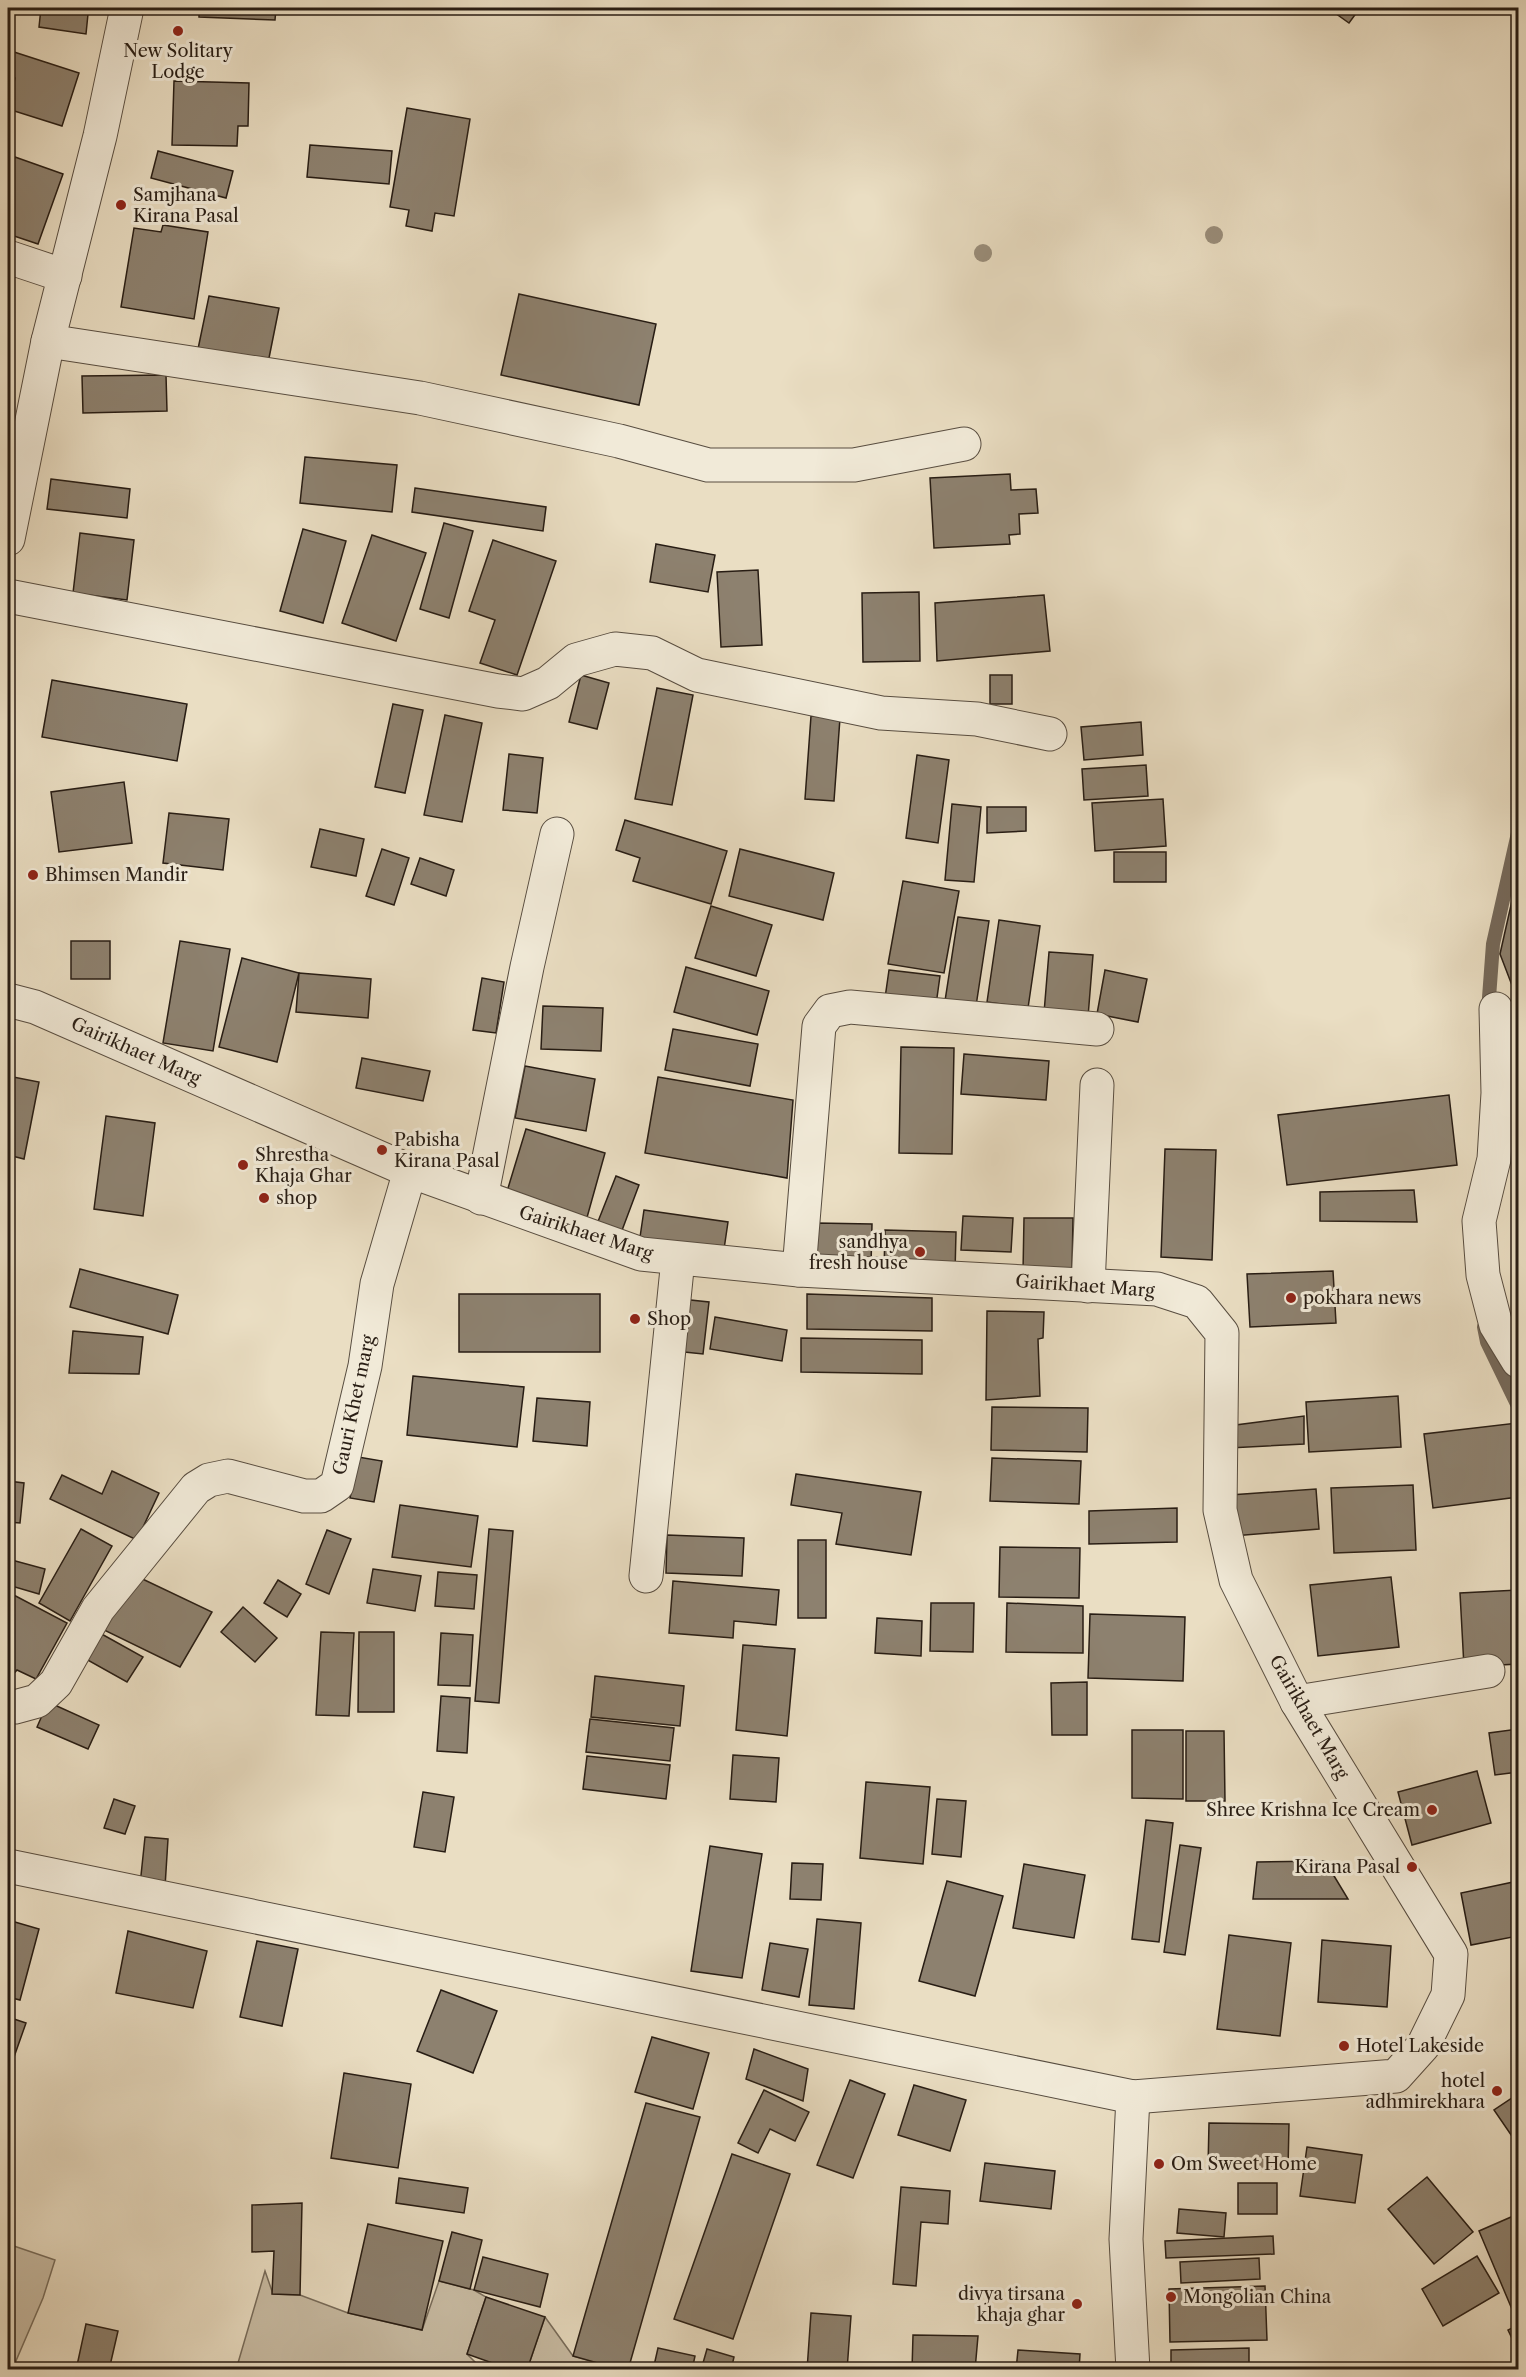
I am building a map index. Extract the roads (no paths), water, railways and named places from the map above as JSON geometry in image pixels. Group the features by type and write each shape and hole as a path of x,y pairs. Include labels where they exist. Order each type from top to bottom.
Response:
{"street":[{"path":"8,539 48,341 100,136 127,8"},
{"path":"8,257 64,276"},
{"path":"48,341 420,398 619,441 708,465 854,465 964,444"},
{"path":"8,596 498,691 523,694 548,683 576,660 615,649 652,653 697,675 881,713 977,719 1050,734"},
{"path":"481,1198 527,967 557,834"},
{"name":"Gairikhaet Marg","path":"8,1000 35,1007 410,1171 641,1254 799,1270 1158,1290 1197,1302 1222,1333 1220,1510 1236,1580 1296,1702 1451,1954 1448,1995 1423,2046 1396,2076 1133,2097 8,1866"},
{"path":"799,1270 819,1026 831,1011 850,1007 1097,1029"},
{"path":"1496,1008 1498,1093 1507,1139 1484,1193 1479,1221 1483,1275 1496,1325 1518,1360"},
{"path":"1088,1286 1097,1086"},
{"name":"Gauri Khet marg","path":"8,1706 15,1707 38,1701 56,1683 98,1609 196,1488 209,1480 228,1476 304,1496 321,1496 337,1485 365,1366 377,1284 410,1171"},
{"path":"646,1576 678,1259"},
{"path":"1296,1702 1488,1671"},
{"path":"1133,2097 1126,2239 1133,2370"}],"waterway":[{"path":"1488,1011 1493,944 1518,833"},
{"path":"1484,1327 1487,1342 1518,1406"}],"place":[{"name":"New Solitary Lodge","path":"178,31"},
{"name":"Samjhana Kirana Pasal","path":"121,205"},
{"name":"Bhimsen Mandir","path":"33,875"},
{"name":"Pabisha Kirana Pasal","path":"382,1150"},
{"name":"Shrestha Khaja Ghar","path":"243,1165"},
{"name":"shop","path":"264,1198"},
{"name":"sandhya fresh house","path":"920,1252"},
{"name":"pokhara news","path":"1291,1298"},
{"name":"Shop","path":"635,1319"},
{"name":"Shree Krishna Ice Cream","path":"1432,1810"},
{"name":"Kirana Pasal","path":"1412,1867"},
{"name":"Hotel Lakeside","path":"1344,2046"},
{"name":"hotel adhmirekhara","path":"1497,2091"},
{"name":"Om Sweet Home","path":"1159,2164"},
{"name":"Mongolian China","path":"1171,2297"},
{"name":"divya tirsana khaja ghar","path":"1077,2304"}]}
